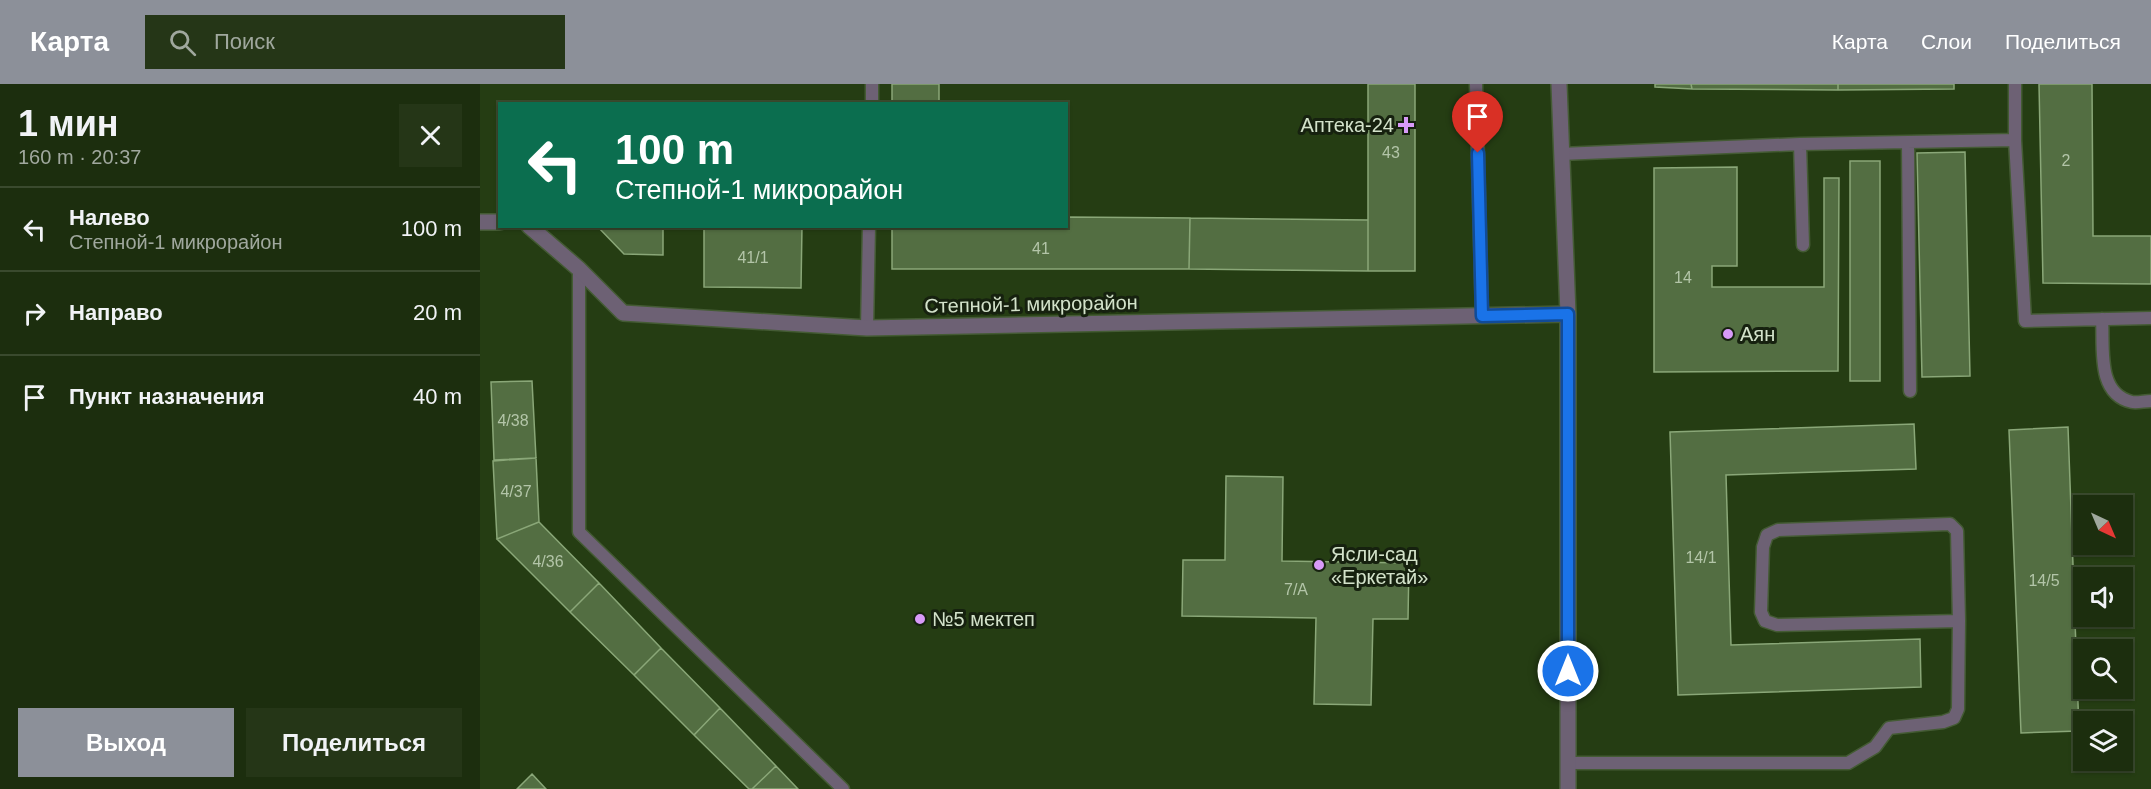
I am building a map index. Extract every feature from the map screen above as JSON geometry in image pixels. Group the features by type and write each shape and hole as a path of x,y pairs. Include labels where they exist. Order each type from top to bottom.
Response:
{"street":[{"path":"1559,84 1568,314 1568,789"},
{"path":"480,222 498,222"},
{"name":"Степной-1 микрорайон","path":"531,228 579,269 623,313 867,328 1568,314"}],"lane":[{"path":"872,84 872,102"},
{"path":"1476,84 1482,316"},
{"path":"2015,84 2015,140 2025,321 2151,318"},
{"path":"1561,154 1800,144 2015,140"},
{"path":"1908,142 1910,391"},
{"path":"1800,144 1803,245"},
{"path":"867,328 869,228"},
{"path":"579,269 579,532 843,789"},
{"path":"2102,319 2106,380 2112,392 2132,402 2151,401"},
{"path":"1568,764 1848,763 1875,747 1889,728 1943,722 1954,718 1958,709 1959,621 1957,531 1950,524 1778,530 1767,535 1763,547 1761,612 1765,621 1777,625 1959,621"}],"building":[{"path":"892,84 939,84 939,102 892,102"},
{"path":"1368,84 1415,84 1415,271 1368,271"},
{"path":"1655,84 1691,84 1692,89 1655,87"},
{"path":"1691,84 1838,84 1838,90 1692,89"},
{"path":"1838,84 1954,84 1954,89 1838,90"},
{"path":"2039,84 2092,84 2093,236 2151,236 2151,284 2043,283"},
{"path":"1965,152 1970,376 1922,377 1917,153"},
{"path":"1850,161 1880,161 1880,381 1850,381"},
{"path":"1737,167 1737,266 1712,266 1712,287 1824,287 1824,178 1839,178 1838,371 1654,372 1654,168"},
{"path":"1068,217 1190,218 1189,269 892,269 892,228 1068,228"},
{"path":"1190,218 1368,220 1368,271 1189,269"},
{"path":"599,228 663,228 663,255 624,254"},
{"path":"704,228 802,228 801,288 704,287"},
{"path":"532,381 536,458 494,460 491,382"},
{"path":"1914,424 1916,469 1726,475 1731,645 1920,639 1921,687 1678,695 1670,432"},
{"path":"2068,427 2073,627 2075,627 2076,639 2073,639 2073,699 2078,699 2078,711 2073,711 2073,731 2021,733 2009,430"},
{"path":"536,458 539,522 497,539 493,461"},
{"path":"1226,476 1283,477 1282,561 1409,563 1408,619 1373,619 1371,705 1314,704 1316,618 1182,616 1183,560 1225,560"},
{"path":"539,522 599,583 570,612 497,539"},
{"path":"599,583 661,648 634,675 570,612"},
{"path":"661,648 720,708 694,735 634,675"},
{"path":"720,708 776,766 752,789 749,789 694,735"},
{"path":"776,766 798,789 752,789"},
{"path":"532,774 546,789 517,789"}],"place":[{"name":"Аптека-24","path":"1406,125"},
{"name":"Аян","path":"1728,334"},
{"name":"Ясли-сад «Еркетай»","path":"1319,565"},
{"name":"№5 мектеп","path":"920,619"}],"route":[{"path":"1478,153 1482,316 1568,314 1568,671"}]}
